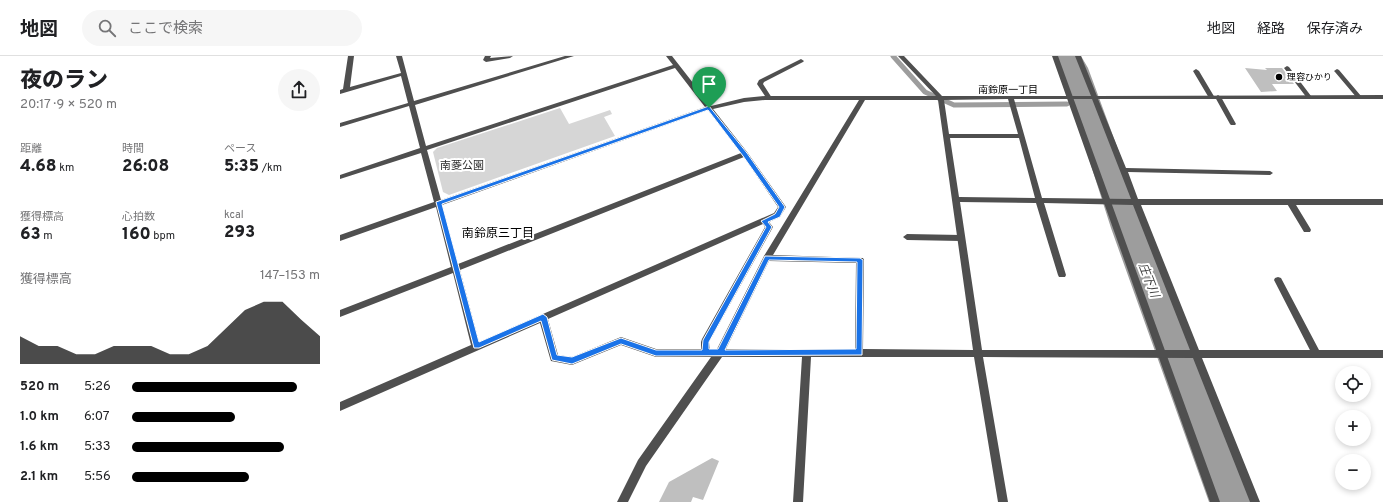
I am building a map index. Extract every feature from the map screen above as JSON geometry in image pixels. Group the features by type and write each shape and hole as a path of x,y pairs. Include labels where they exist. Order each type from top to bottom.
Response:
{"street":[{"path":"350,56 343,91 403,74"},
{"path":"399,56 411,104 425,149 476,346"},
{"path":"488,56 486,60 510,56"},
{"path":"340,125 571,56"},
{"path":"340,407 777,215 782,207 745,154 669,56"},
{"path":"901,56 941,98 978,354 1003,502"},
{"path":"1055,56 1072,98 1165,353 1215,502"},
{"path":"1078,56 1092,98 1124,170 1134,202 1193,353 1255,502"},
{"path":"769,98 760,84 761,81 801,61"},
{"path":"340,177 676,66"},
{"path":"1287,68 1309,97"},
{"path":"1196,71 1233,124"},
{"path":"1337,71 1359,97"},
{"path":"340,238 709,108 744,100 769,98 1383,97"},
{"path":"622,502 642,463 720,352 767,258 863,98"},
{"path":"1011,98 1039,200 1062,275"},
{"path":"947,136 1021,136"},
{"path":"340,314 745,154"},
{"path":"1124,170 1270,172"},
{"path":"955,199 1109,202 1383,202"},
{"path":"1290,202 1307,230"},
{"path":"706,353 705,342 769,227 764,221"},
{"path":"907,237 961,238"},
{"path":"767,258 860,260 859,353"},
{"path":"1278,280 1316,353"},
{"path":"543,317 554,358 572,361 621,341 656,353 1383,354"},
{"path":"798,502 807,354"}],"green space":[{"name":"南菱公園","path":"560,108 569,124 610,110 612,114 604,117 615,136 449,195 443,192 433,152 437,148"}],"building":[{"path":"1245,68 1267,70 1265,68 1282,68 1294,84 1272,84 1277,91 1261,92"},
{"path":"712,458 719,461 703,500 693,497 691,502 659,502 669,482"}],"waterway":[{"path":"893,56 925,92 954,105 1067,104"},
{"name":"庄下川","path":"1068,56 1074,68 1129,228 1234,502"},
{"path":"1077,104 1086,105"}],"place":[{"name":"理容ひかり","path":"1279,77"}],"district":[{"name":"南鈴原一丁目","path":"1008,89"},
{"name":"南鈴原三丁目","path":"498,233"}],"route":[{"path":"709,108 438,203 476,346 543,317 554,358 572,361 621,341 656,353 706,353 720,352 807,354 859,353 860,260 767,258 720,352 706,353 705,342 769,227 764,221 777,215 782,207 745,154 709,108"}]}
